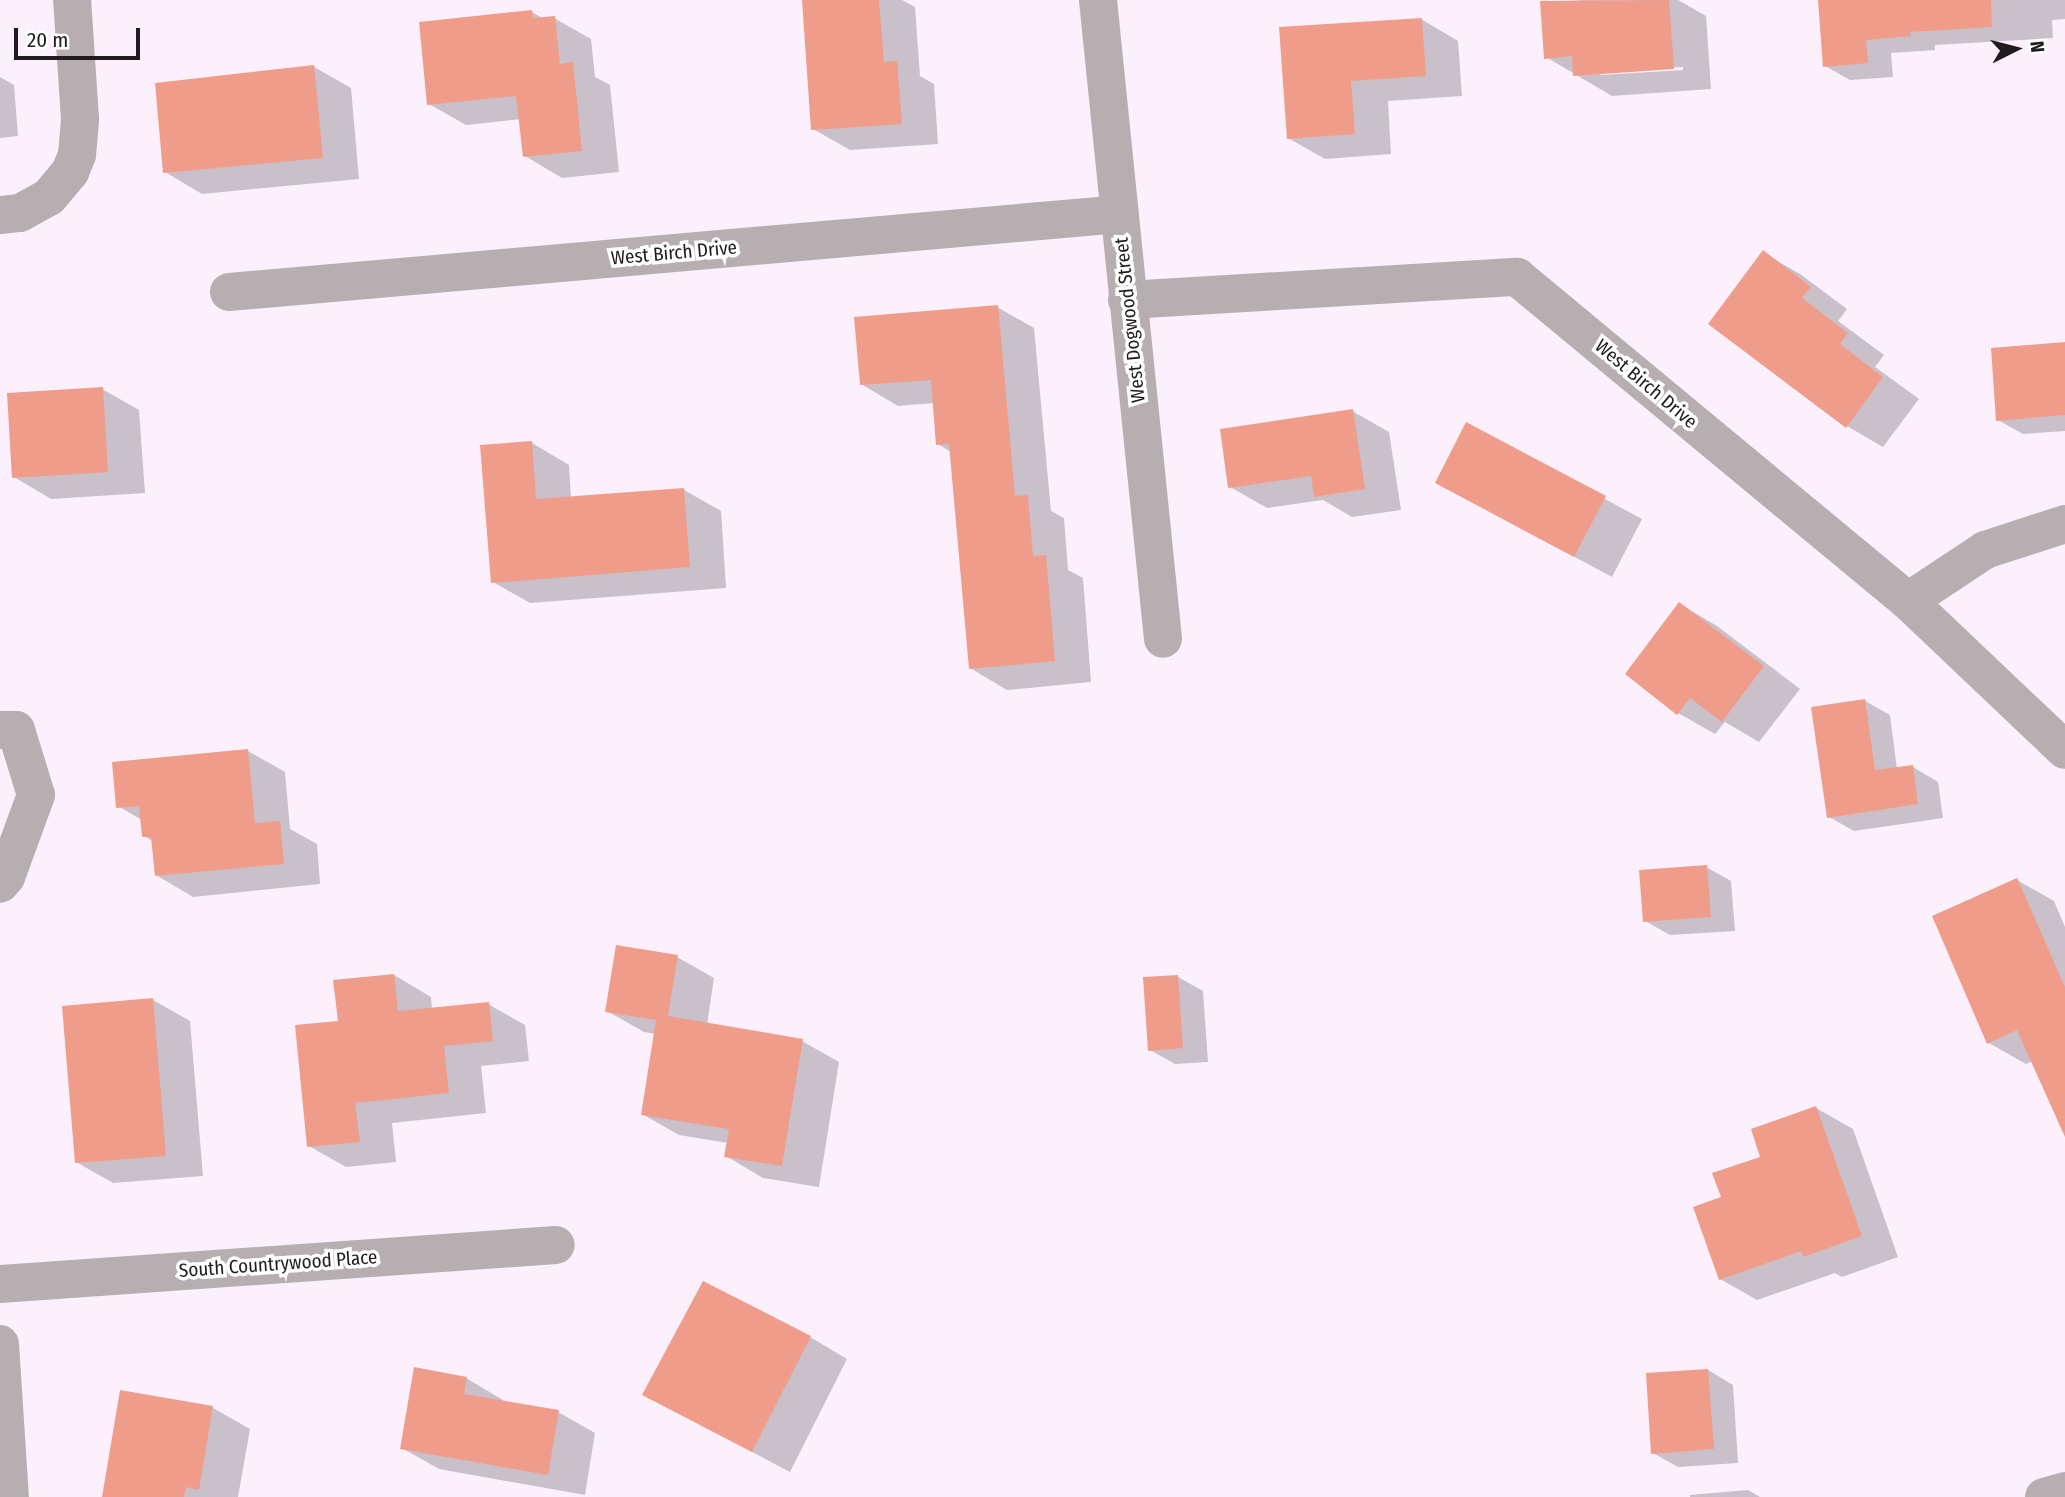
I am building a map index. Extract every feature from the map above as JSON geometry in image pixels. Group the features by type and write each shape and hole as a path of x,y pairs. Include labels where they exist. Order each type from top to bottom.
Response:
{"street":[{"path":"0,215 20,213 38,205 60,187 70,172 80,136 72,0"},
{"name":"West Dogwood Street","path":"1098,0 1163,639"},
{"name":"West Birch Drive","path":"229,292 1120,214"},
{"name":"West Birch Drive","path":"1127,300 1517,277 1908,601 2065,750"},
{"path":"1908,601 1985,550 2065,524"},
{"path":"0,730 16,730 36,795 6,877 0,884"},
{"name":"South Countrywood Place","path":"0,1284 556,1245"},
{"path":"0,1345 10,1497"},
{"path":"2044,1497 2065,1491"}],"building":[{"path":"802,0 879,0 884,62 897,61 902,124 811,130"},
{"path":"1669,0 1674,69 1573,76 1572,56 1544,59 1540,1"},
{"path":"1818,0 1991,0 1992,27 1910,32 1911,36 1866,40 1868,63 1823,67"},
{"path":"532,10 533,18 555,16 560,64 573,62 582,151 523,157 516,96 427,105 419,22"},
{"path":"1422,18 1426,76 1351,81 1355,134 1287,139 1279,27"},
{"path":"314,65 323,158 163,173 155,83"},
{"path":"1763,250 1811,287 1802,298 1848,333 1840,344 1883,377 1846,428 1708,324"},
{"path":"998,305 1015,496 1028,495 1033,556 1046,555 1055,661 969,669 949,444 936,445 931,380 860,385 854,317"},
{"path":"2065,342 2065,415 1996,421 1991,348"},
{"path":"103,387 108,472 12,478 7,393"},
{"path":"1353,409 1365,489 1314,497 1311,476 1228,488 1220,429"},
{"path":"1466,422 1606,496 1574,557 1435,483"},
{"path":"532,441 536,499 684,488 690,567 491,583 480,445"},
{"path":"1679,602 1764,666 1722,722 1690,698 1677,715 1625,674"},
{"path":"1865,699 1875,770 1913,765 1918,804 1827,818 1811,707"},
{"path":"248,749 255,823 280,821 284,864 155,876 151,837 142,837 139,806 116,808 112,762"},
{"path":"1707,865 1711,917 1643,922 1639,870"},
{"path":"2017,878 2065,987 2065,1137 2017,1030 1987,1044 1932,916"},
{"path":"616,945 678,955 668,1016 803,1039 782,1166 724,1157 729,1129 641,1115 656,1020 605,1012"},
{"path":"394,974 398,1011 489,1002 493,1041 444,1046 449,1093 355,1103 360,1142 307,1147 295,1025 338,1021 333,980"},
{"path":"1178,975 1183,1048 1148,1051 1143,977"},
{"path":"153,998 166,1156 75,1163 62,1006"},
{"path":"1816,1106 1862,1236 1803,1257 1801,1251 1719,1280 1693,1207 1721,1197 1712,1173 1760,1157 1751,1129"},
{"path":"703,1281 811,1336 752,1452 642,1395"},
{"path":"414,1367 467,1377 464,1394 559,1410 548,1475 400,1449"},
{"path":"1708,1369 1714,1449 1651,1454 1646,1373"},
{"path":"120,1390 213,1406 199,1490 186,1487 184,1497 102,1497"}]}
